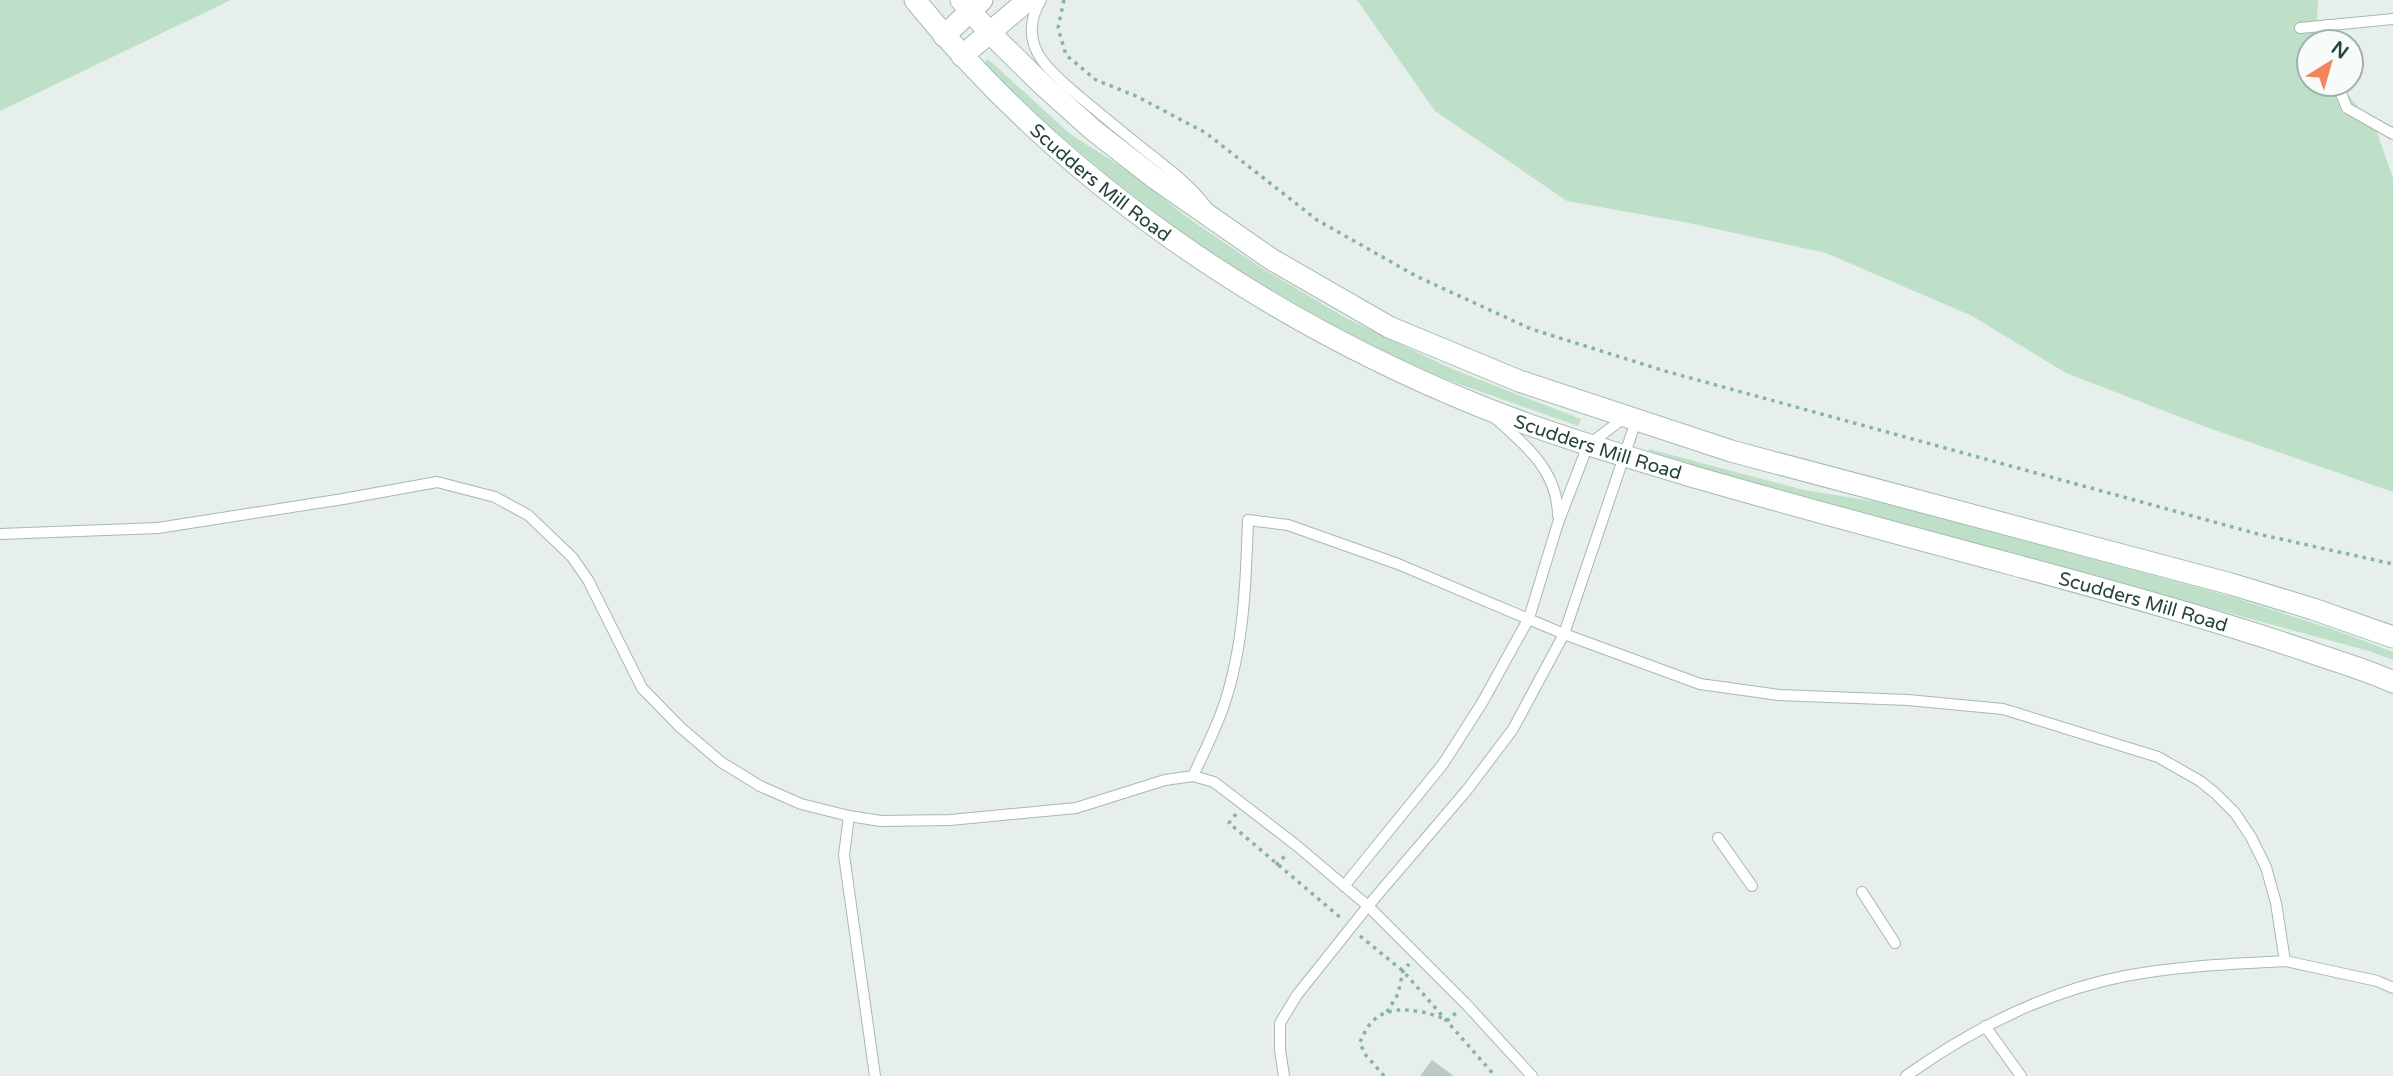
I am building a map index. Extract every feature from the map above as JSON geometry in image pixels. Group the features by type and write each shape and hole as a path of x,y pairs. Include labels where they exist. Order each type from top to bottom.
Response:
{"main road":[{"name":"Scudders Mill Road","path":"915,0 962,56 1054,145 1139,214 1207,263 1328,335 1437,388 1588,445 2247,631 2393,682"},
{"path":"962,56 1028,0"},
{"name":"Scudders Mill Road","path":"971,4 989,32 1093,130 1220,225 1292,272 1389,327 1519,381 1630,419 1809,473 2231,584 2393,637"},
{"path":"944,36 971,4"}],"lane":[{"path":"1041,0 1031,26 1032,37 1041,60 1086,102 1187,184 1220,225"},
{"path":"2300,28 2393,19"},
{"path":"2343,98 2347,108 2393,134"},
{"path":"1480,406 1538,458 1554,486 1558,503 1558,523"},
{"path":"1343,886 1443,764 1482,703 1529,618 1558,523 1588,445 1630,419"},
{"path":"1284,1076 1280,1023 1297,995 1368,906 1468,790 1513,729 1564,634 1624,456 1630,419"},
{"path":"0,534 158,528 437,482 495,497 528,515 572,557 588,580 642,688 680,727 721,762 760,786 801,804 881,821 950,820 1076,808 1165,780 1193,776 1214,782 1368,906 1466,1004 1532,1076"},
{"path":"1193,776 1225,702 1238,645 1244,601 1248,520 1288,525 1398,564 1564,634 1700,684 1779,695 1908,700 2003,709 2158,757 2200,781 2215,793 2235,813 2250,837 2266,867 2273,891 2285,961"},
{"path":"849,816 844,855 875,1076"},
{"path":"1718,838 1752,886"},
{"path":"1862,892 1895,943"},
{"path":"1906,1076 1984,1026 2026,1006 2078,988 2125,976 2206,965 2285,961 2378,981 2393,988"},
{"path":"2378,981 2393,977"},
{"path":"1984,1026 2021,1076"}],"path":[{"path":"1064,0 1058,28 1066,55 1096,80 1136,96 1206,133 1317,219 1416,276 1531,329 1665,371 2258,534 2393,564"},
{"path":"1229,823 1403,971 1495,1076"},
{"path":"1387,1012 1398,994 1403,971"},
{"path":"1384,1076 1364,1053 1360,1042 1373,1020 1387,1012 1417,1010 1447,1020"}],"green space":[{"path":"0,0 231,0 0,111"},
{"path":"1357,0 2318,0 2317,28 2295,28 2295,98 2351,98 2377,132 2393,178 2393,492 2206,427 2066,373 1972,316 1826,253 1684,222 1567,201 1435,111"},
{"path":"988,59 1070,134 1122,167 1191,220 1263,269 1348,319 1452,369 1581,419 1578,426 1408,366 1233,269 1164,220 1043,121 984,63"},
{"path":"1649,449 1804,490 1885,503 2229,596 2338,631 2393,652 2393,660 2369,651 1647,455"}],"building":[{"path":"1432,1060 1454,1076 1420,1076"}]}
